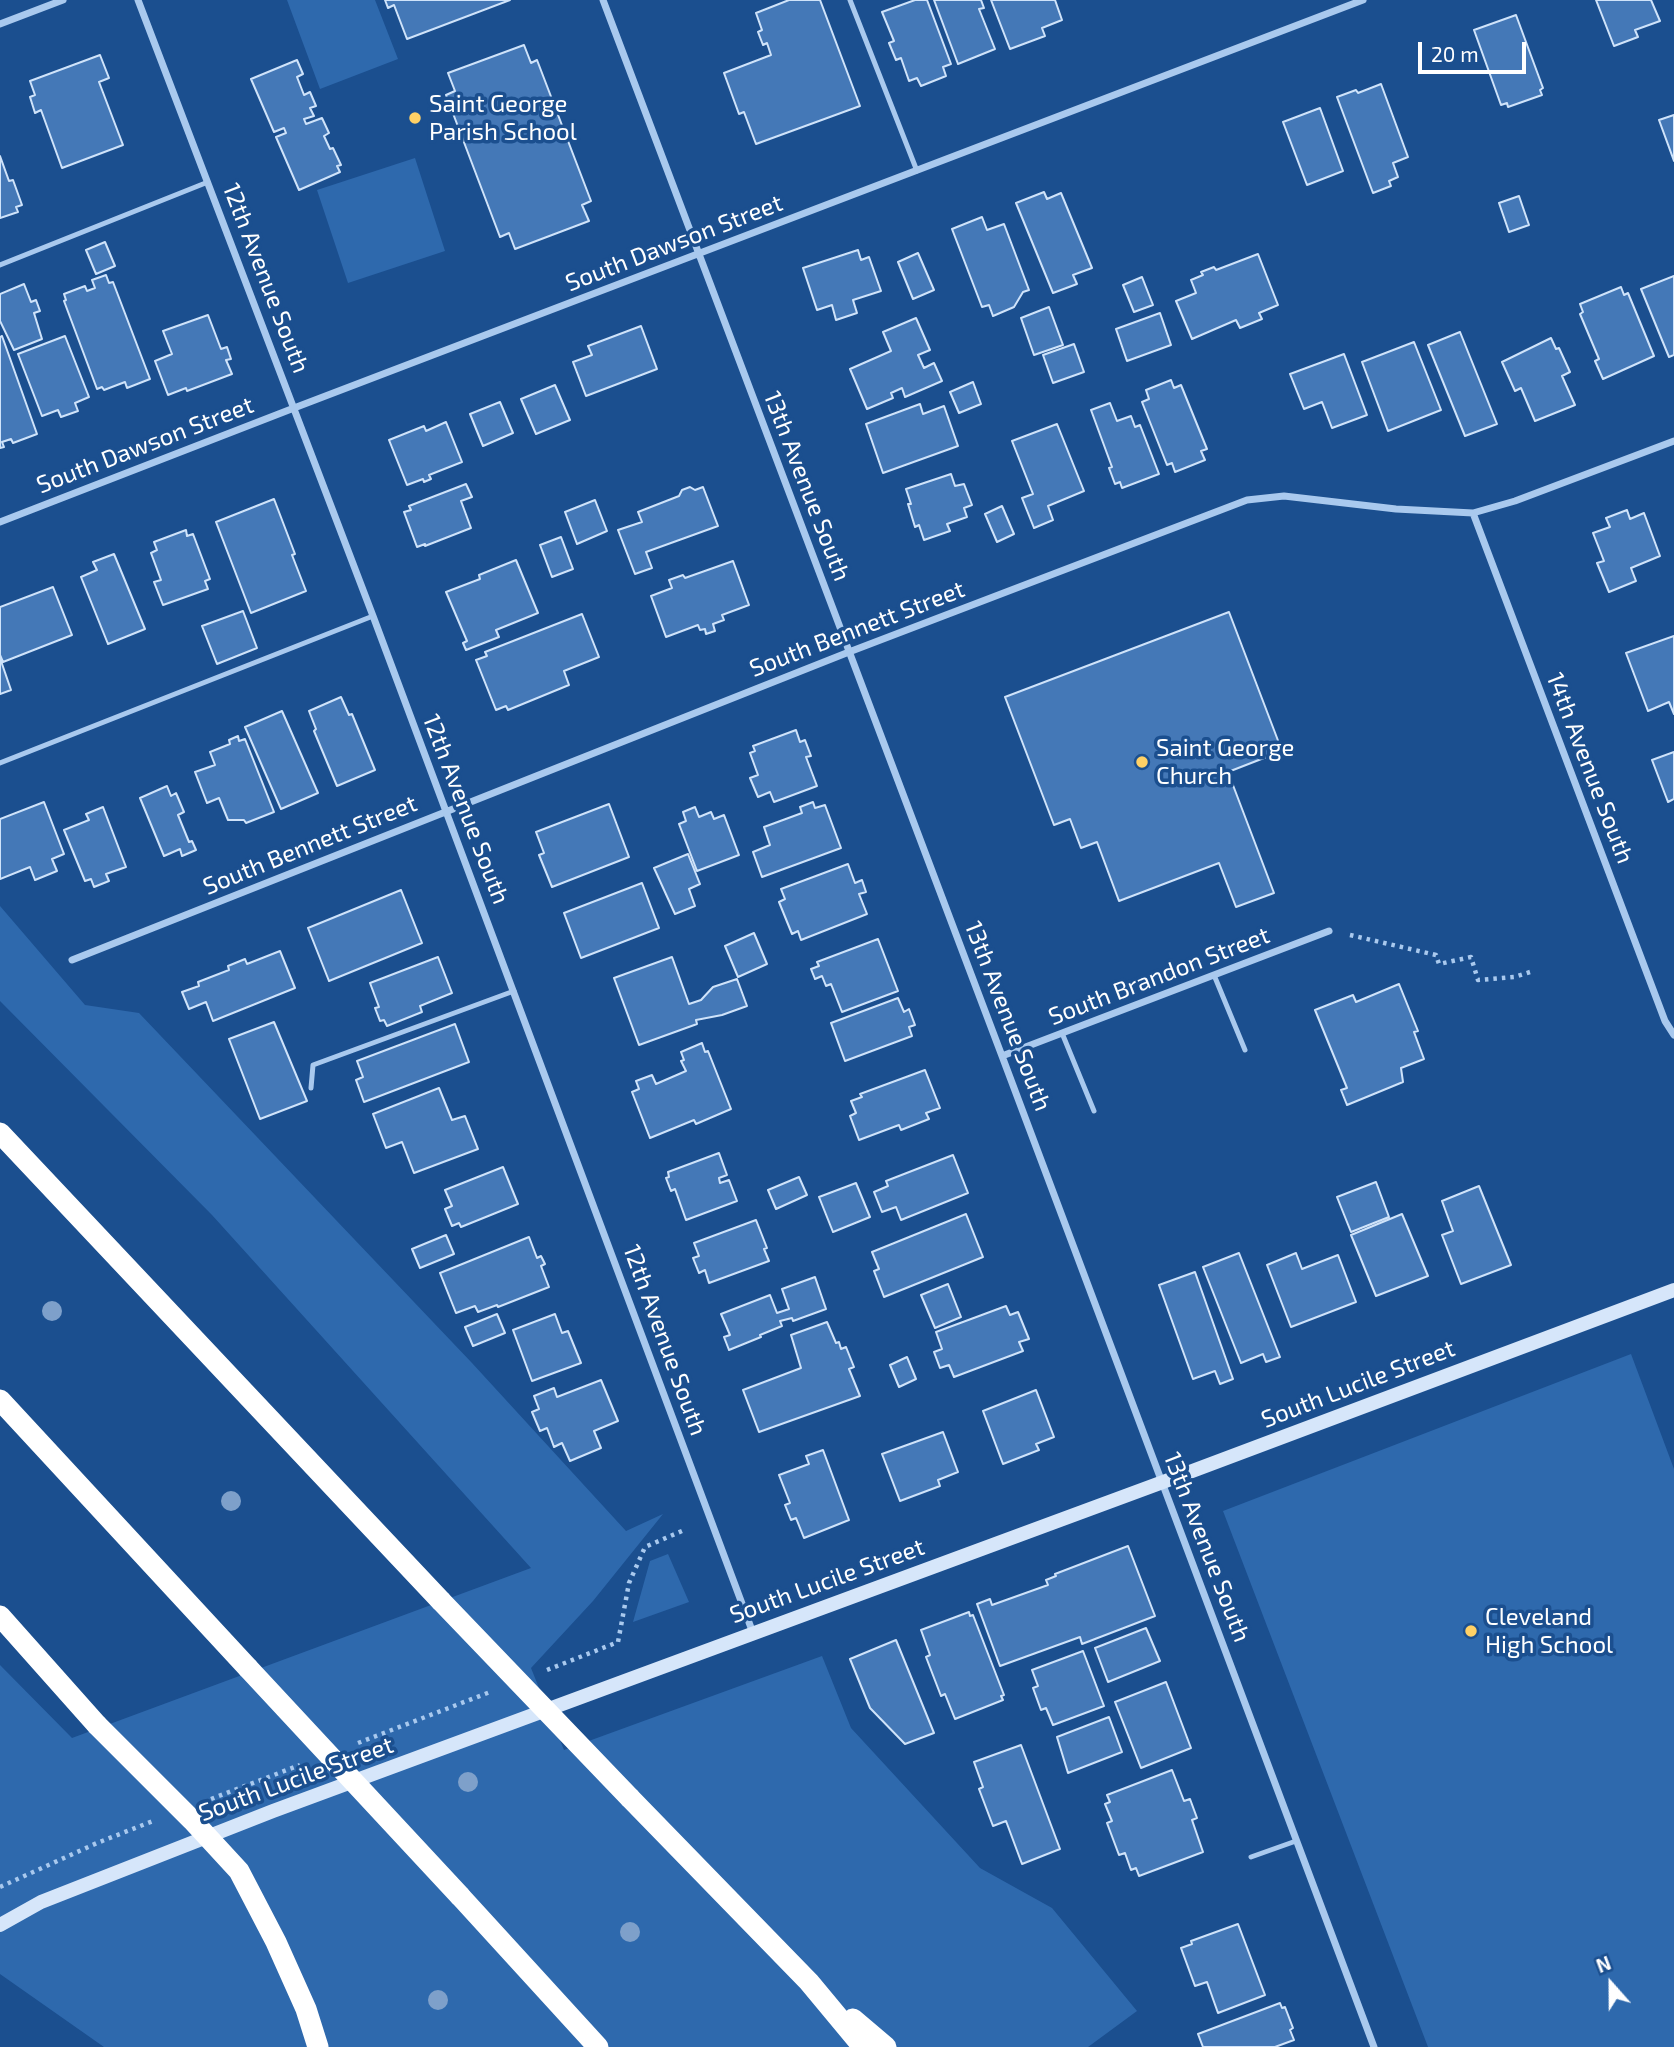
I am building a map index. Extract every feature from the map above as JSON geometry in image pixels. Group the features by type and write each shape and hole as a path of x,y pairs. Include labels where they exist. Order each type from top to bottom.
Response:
{"highway":[{"path":"0,1133 441,1601 809,1982 863,2047"},
{"path":"0,1400 598,2047"},
{"path":"0,1616 97,1725 192,1819 239,1871 276,1942 306,2009 318,2047"},
{"path":"809,1982 886,2047"}],"street":[{"path":"0,24 63,0"},
{"name":"12th Avenue South","path":"138,0 514,990 753,1633"},
{"name":"13th Avenue South","path":"603,0 1374,2047"},
{"name":"South Dawson Street","path":"0,522 1363,0"},
{"name":"South Bennett Street","path":"72,960 849,652 1247,500 1284,496 1396,509 1473,513 1515,501 1674,441"},
{"name":"14th Avenue South","path":"1473,513 1665,1021 1674,1035"},
{"name":"South Brandon Street","path":"1002,1056 1329,931"},
{"name":"South Lucile Street","path":"0,1925 41,1902 158,1855 1674,1290"}],"lane":[{"path":"850,0 916,171"},
{"path":"0,265 208,182"},
{"path":"0,763 373,616"},
{"path":"1214,975 1245,1050"},
{"path":"310,1088 313,1065 514,990"},
{"path":"1062,1033 1094,1111"},
{"path":"1251,1857 1296,1841"}],"path":[{"path":"1329,931 1436,955 1439,964 1471,957 1478,980 1514,977 1530,972"},
{"path":"540,1672 618,1642 629,1583 645,1547 682,1531"},
{"path":"345,1748 501,1688"},
{"path":"202,1803 306,1763"},
{"path":"0,1887 97,1843 163,1818"}],"shaded area":[{"path":"287,0 375,0 398,59 320,89"},
{"path":"415,158 445,251 348,283 317,190"},
{"path":"0,906 85,1005 139,1013 472,1363 626,1531 663,1514 593,1601 531,1668 564,1750 822,1656 851,1728 980,1868 1052,1908 1137,2011 1088,2047 104,2047 0,1974 0,1665 72,1738 531,1568 212,1215 0,1001"},
{"name":"Cleveland High School","path":"1631,1354 1674,1469 1674,2047 1428,2047 1223,1511"},
{"path":"668,1554 689,1602 633,1622 650,1561"}],"building":[{"path":"385,0 510,0 407,39 394,5 388,8"},
{"path":"789,0 820,0 860,106 756,144 744,112 739,114 724,73 771,55 767,43 763,45 758,32 762,30 756,13"},
{"path":"915,0 927,0 951,64 943,67 946,76 921,86 917,78 909,81 901,58 896,60 889,43 894,41 882,12"},
{"path":"934,0 981,0 984,8 979,9 995,49 958,64"},
{"path":"991,0 1055,0 1062,20 1042,28 1045,36 1010,49"},
{"path":"1596,0 1651,0 1660,21 1635,30 1638,37 1614,46"},
{"path":"1516,15 1543,88 1540,90 1542,95 1508,107 1507,103 1501,105 1474,30"},
{"path":"524,45 531,63 537,60 591,201 582,205 589,221 515,249 509,233 500,237 446,95 455,91 448,73"},
{"path":"100,55 109,78 99,82 123,145 62,168 41,110 35,113 30,97 35,95 30,81"},
{"path":"297,60 303,74 297,77 304,95 310,92 316,106 310,108 314,116 304,119 306,124 322,118 329,133 324,136 341,165 337,166 340,172 299,190 276,137 286,133 284,128 274,132 251,79"},
{"path":"1381,84 1408,157 1393,163 1398,177 1389,181 1391,186 1373,193 1337,97 1356,90 1358,93"},
{"path":"1320,108 1343,171 1307,185 1283,122"},
{"path":"1674,115 1674,161 1659,120"},
{"path":"0,156 22,205 16,207 18,212 0,218"},
{"path":"1044,192 1047,199 1061,193 1092,268 1073,275 1077,284 1053,293 1016,203"},
{"path":"1519,196 1529,225 1509,232 1499,203"},
{"path":"982,217 987,230 1004,224 1029,290 1023,292 1014,307 993,316 989,305 982,307 952,229"},
{"path":"105,242 115,266 96,274 86,250"},
{"path":"858,250 861,260 869,257 881,291 853,300 857,313 836,320 832,305 817,310 803,268"},
{"path":"918,253 934,290 913,299 898,262"},
{"path":"1258,254 1278,305 1259,313 1262,319 1240,328 1236,320 1192,339 1176,301 1196,293 1191,280 1203,275 1201,272 1214,267 1216,270"},
{"path":"106,275 109,283 113,282 150,379 127,388 125,382 104,390 102,387 97,389 64,301 64,294 85,286 87,291 95,288 92,280"},
{"path":"1674,276 1674,355 1669,357 1641,289"},
{"path":"1142,277 1153,305 1134,312 1123,285"},
{"path":"24,284 31,302 36,300 40,311 34,313 42,339 14,350 0,321 0,294"},
{"path":"1621,287 1624,295 1628,293 1654,356 1603,379 1595,361 1599,359 1580,314 1583,312 1580,304"},
{"path":"1049,307 1063,345 1034,355 1021,318"},
{"path":"1160,313 1171,345 1127,361 1116,329"},
{"path":"208,315 221,349 227,347 231,359 226,360 232,374 187,391 186,388 168,395 155,361 172,354 163,331"},
{"path":"916,318 930,350 918,355 924,368 934,363 942,381 905,397 902,388 891,393 893,398 867,409 850,369 891,351 883,332"},
{"path":"641,326 657,369 586,396 573,362 592,355 588,346"},
{"path":"1460,332 1497,424 1465,436 1428,345"},
{"path":"2,336 37,434 13,443 11,439 2,442 4,447 0,448 0,337"},
{"path":"65,336 89,397 75,403 78,411 61,417 58,410 42,416 18,354"},
{"path":"1551,338 1556,349 1559,348 1570,372 1562,376 1575,405 1535,421 1521,388 1515,391 1502,362"},
{"path":"1414,342 1441,410 1388,431 1362,362"},
{"path":"1074,344 1084,372 1053,383 1043,355"},
{"path":"1344,354 1367,415 1332,428 1322,402 1304,409 1290,374"},
{"path":"1171,380 1174,388 1181,385 1207,449 1201,451 1205,460 1175,472 1172,463 1167,465 1142,402 1149,399 1146,390"},
{"path":"973,382 981,404 959,413 950,392"},
{"path":"555,385 570,420 536,434 521,399"},
{"path":"500,402 513,433 483,446 470,414"},
{"path":"1110,403 1117,421 1131,416 1135,427 1140,425 1159,474 1122,488 1120,482 1115,484 1109,468 1112,467 1091,410"},
{"path":"920,404 923,414 944,406 958,446 883,473 866,424"},
{"path":"446,422 462,462 429,475 431,479 424,482 423,479 407,485 389,440 424,426 426,431"},
{"path":"1057,424 1084,491 1048,506 1053,520 1034,528 1022,498 1033,494 1012,441"},
{"path":"951,474 955,486 964,484 972,505 964,508 967,517 947,524 950,531 924,540 919,525 915,527 906,489"},
{"path":"466,484 472,497 461,501 471,528 417,547 404,512 411,510 409,506"},
{"path":"690,487 695,490 703,487 718,526 646,552 652,568 635,574 618,530 642,522 638,512 679,496 682,490"},
{"path":"274,499 306,591 251,613 216,522"},
{"path":"595,500 607,531 577,544 565,512"},
{"path":"1002,506 1014,534 997,542 985,514"},
{"path":"1627,510 1630,519 1644,513 1660,556 1631,568 1636,581 1609,592 1597,563 1604,561 1593,533 1610,527 1606,518"},
{"path":"186,530 187,536 193,534 210,579 205,581 208,589 163,605 154,582 161,580 151,553 157,550 154,542"},
{"path":"561,537 573,569 552,577 540,545"},
{"path":"114,554 145,629 108,644 81,577 97,570 93,562"},
{"path":"516,560 538,613 496,630 499,637 466,650 463,643 467,641 446,592 480,579 479,575"},
{"path":"733,561 749,605 722,615 724,620 713,624 715,631 706,634 705,629 700,630 698,625 666,637 651,596 672,588 669,580 683,575 685,578"},
{"path":"53,587 72,635 3,662 0,655 0,607"},
{"path":"243,611 257,648 217,664 202,626"},
{"name":"Saint George Church","path":"1229,612 1282,751 1228,772 1274,893 1236,907 1219,863 1119,901 1097,842 1081,848 1070,819 1054,825 1005,697"},
{"path":"582,614 599,657 564,671 569,685 508,710 506,706 496,710 476,660 487,656 485,652"},
{"path":"1674,636 1674,714 1669,702 1648,711 1626,653"},
{"path":"0,658 11,690 0,694"},
{"path":"341,697 349,715 352,714 375,770 337,786 314,731 316,729 309,711"},
{"path":"282,711 318,793 281,809 245,727"},
{"path":"796,730 800,742 805,740 811,756 806,757 817,786 774,802 770,792 758,797 750,778 758,775 750,753 755,751 753,746"},
{"path":"238,736 239,741 245,739 274,812 246,823 244,820 228,820 219,798 207,803 195,772 215,765 210,752 230,744 229,740"},
{"path":"1674,752 1674,799 1668,802 1652,760"},
{"path":"167,786 171,796 176,793 184,812 178,815 189,842 192,841 196,850 182,856 180,849 164,856 140,798"},
{"path":"44,802 64,854 52,859 57,871 35,880 30,867 0,879 0,819"},
{"path":"813,802 815,808 825,805 841,848 762,877 753,852 770,845 764,827 802,813 800,807"},
{"path":"609,804 629,857 552,887 539,855 544,853 536,832"},
{"path":"103,807 126,867 106,874 109,881 94,887 91,879 85,881 64,830 89,820 86,814"},
{"path":"695,807 699,817 711,812 714,819 724,815 739,855 697,871 679,824 686,821 683,812"},
{"path":"688,854 700,884 689,889 695,906 675,914 654,868"},
{"path":"848,864 855,883 862,880 866,892 859,894 867,914 801,940 798,931 792,934 779,902 785,899 781,889"},
{"path":"642,883 659,928 581,958 564,913"},
{"path":"401,890 422,943 329,981 308,928"},
{"path":"754,933 767,964 738,977 725,946"},
{"path":"878,939 898,991 842,1012 831,984 826,986 822,976 815,979 811,969 819,966 817,962"},
{"path":"280,951 295,988 213,1021 206,1002 189,1009 182,992 199,986 198,982 229,970 228,966 245,959 247,964"},
{"path":"438,957 452,993 420,1006 422,1012 387,1026 384,1020 380,1021 375,1008 379,1007 370,983"},
{"path":"672,957 689,1004 701,1000 713,987 737,979 747,1006 696,1020 697,1024 639,1045 614,978"},
{"path":"1399,984 1418,1031 1414,1032 1424,1059 1401,1068 1403,1082 1347,1105 1341,1090 1347,1088 1315,1010 1353,995 1356,1002"},
{"path":"898,998 904,1012 909,1009 915,1025 909,1027 912,1036 845,1061 831,1023"},
{"path":"274,1022 307,1101 260,1119 229,1039"},
{"path":"455,1024 469,1062 364,1102 356,1080 363,1077 357,1061"},
{"path":"702,1043 705,1052 708,1051 731,1109 696,1124 694,1120 650,1138 632,1092 639,1089 636,1081 652,1075 656,1084 686,1071 681,1061 684,1060 681,1052"},
{"path":"925,1070 940,1108 926,1113 929,1119 901,1130 899,1125 859,1140 850,1116 856,1113 851,1101 862,1097 860,1094"},
{"path":"439,1088 452,1120 465,1116 478,1149 414,1173 402,1142 386,1148 373,1114"},
{"path":"719,1153 727,1175 719,1178 720,1183 729,1180 737,1201 686,1220 675,1189 671,1191 666,1178 669,1177 668,1172"},
{"path":"953,1155 968,1193 901,1220 896,1207 882,1212 874,1192 888,1186 886,1181"},
{"path":"503,1167 518,1204 461,1227 459,1223 452,1226 445,1209 452,1206 445,1190"},
{"path":"799,1177 807,1195 776,1209 768,1190"},
{"path":"1376,1182 1389,1217 1351,1232 1337,1197"},
{"path":"856,1183 870,1217 833,1232 819,1197"},
{"path":"1479,1186 1511,1265 1461,1284 1442,1235 1453,1231 1442,1201"},
{"path":"966,1214 983,1257 884,1297 874,1271 879,1269 872,1252"},
{"path":"1402,1214 1428,1276 1376,1296 1351,1235"},
{"path":"756,1220 769,1261 709,1283 705,1270 699,1273 693,1258 699,1256 694,1243"},
{"path":"446,1235 454,1254 420,1268 412,1249"},
{"path":"529,1237 537,1258 541,1256 545,1264 541,1266 549,1287 498,1307 497,1305 478,1312 475,1306 456,1313 440,1273"},
{"path":"1239,1253 1280,1357 1266,1362 1263,1354 1241,1363 1203,1267"},
{"path":"1296,1253 1302,1269 1338,1255 1356,1302 1291,1327 1267,1265"},
{"path":"1195,1272 1233,1379 1220,1384 1215,1371 1193,1379 1159,1285"},
{"path":"815,1277 826,1309 793,1321 792,1318 780,1321 782,1326 729,1350 724,1337 730,1335 721,1314 770,1295 777,1313 789,1309 782,1289"},
{"path":"948,1284 961,1317 935,1328 921,1295"},
{"path":"1006,1306 1010,1315 1018,1312 1029,1339 1019,1342 1023,1351 954,1377 949,1365 940,1368 934,1352 942,1349 936,1332"},
{"path":"497,1314 505,1333 473,1346 465,1327"},
{"path":"555,1314 562,1333 568,1331 581,1363 532,1381 513,1330"},
{"path":"827,1322 836,1343 839,1342 841,1349 846,1347 854,1367 849,1369 860,1396 759,1432 743,1390 801,1368 791,1335"},
{"path":"907,1357 916,1379 899,1387 890,1365"},
{"path":"601,1380 618,1421 594,1431 601,1448 570,1461 562,1443 554,1447 547,1428 540,1431 532,1412 539,1409 534,1396 554,1388 557,1397"},
{"path":"1036,1390 1054,1437 1036,1444 1039,1450 1003,1464 983,1411"},
{"path":"943,1432 958,1472 938,1480 940,1486 900,1501 882,1454"},
{"path":"823,1450 849,1520 804,1538 796,1518 791,1520 785,1505 790,1503 779,1475 809,1464 806,1456"},
{"path":"1128,1546 1155,1616 1082,1644 1080,1637 1000,1666 977,1604 990,1599 992,1605 1048,1585 1046,1580 1056,1576 1055,1574"},
{"path":"969,1612 970,1616 973,1615 1004,1695 1001,1696 1003,1700 955,1719 945,1694 941,1696 926,1657 930,1655 921,1630"},
{"path":"1146,1628 1160,1661 1108,1682 1095,1648"},
{"path":"896,1640 934,1733 905,1744 870,1708 850,1659"},
{"path":"1083,1651 1104,1706 1053,1725 1046,1708 1041,1710 1033,1688 1038,1686 1032,1670"},
{"path":"1166,1682 1191,1748 1141,1768 1115,1702"},
{"path":"1109,1717 1122,1752 1068,1773 1057,1737"},
{"path":"1021,1745 1060,1849 1022,1864 1006,1821 993,1826 979,1789 983,1787 974,1762"},
{"path":"1172,1770 1184,1801 1190,1799 1197,1818 1192,1820 1203,1852 1139,1876 1136,1868 1131,1870 1125,1853 1119,1855 1107,1823 1112,1821 1105,1804 1110,1802 1107,1795"},
{"path":"1238,1924 1265,1995 1218,2013 1207,1982 1195,1986 1181,1948 1192,1944 1191,1941"},
{"path":"1280,2003 1282,2008 1285,2007 1293,2028 1290,2030 1294,2040 1275,2047 1203,2047 1198,2034"}],"place":[{"name":"Saint George Parish School","path":"415,118"},
{"name":"Saint George Church","path":"1142,762"},
{"name":"Cleveland High School","path":"1471,1631"}]}
